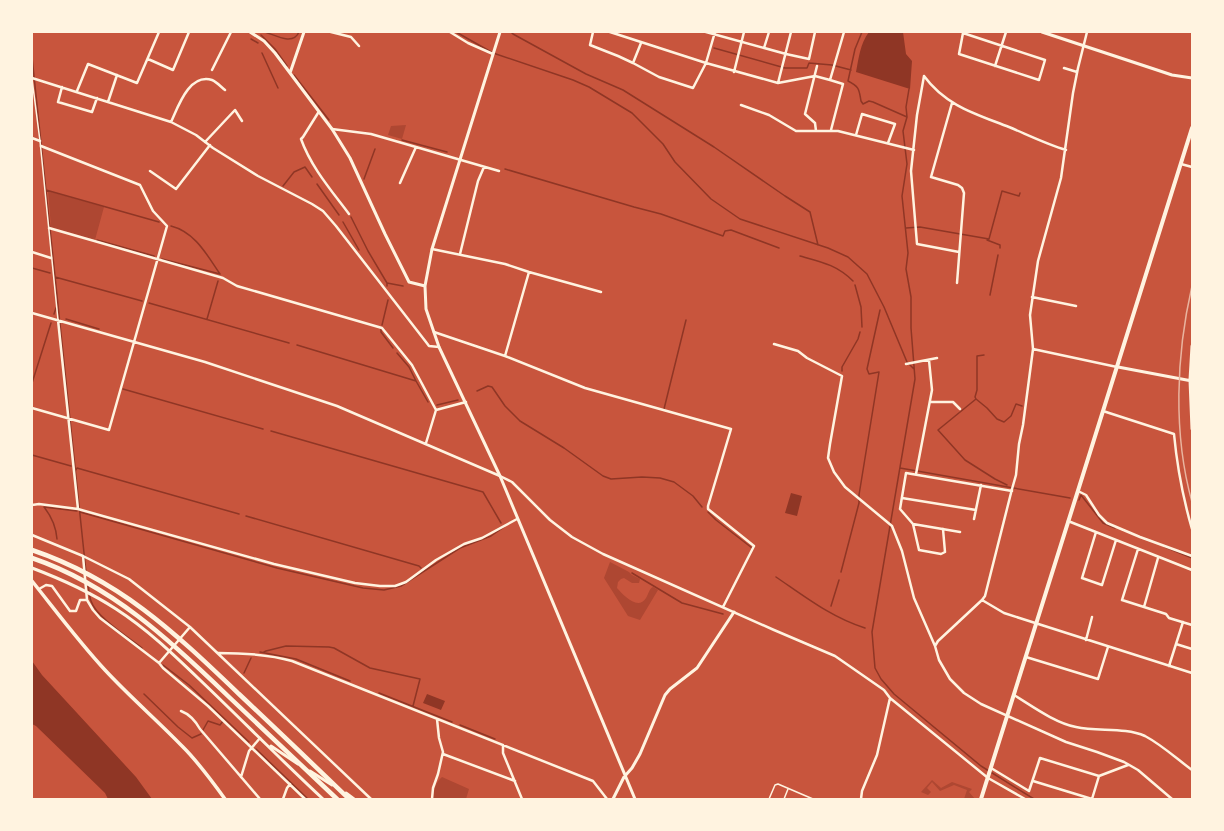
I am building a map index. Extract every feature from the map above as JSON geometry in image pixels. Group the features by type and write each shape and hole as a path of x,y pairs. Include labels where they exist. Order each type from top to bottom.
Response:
{"highway":[{"path":"32,550 64,562 94,577 127,597 154,617 191,648 349,799"},
{"path":"32,558 63,570 96,587 149,624 185,655 337,799"}],"main road":[{"path":"981,799 1192,128"},
{"path":"32,580 66,626 131,697 199,764 225,799"}],"street":[{"path":"76,91 88,64 137,83 159,32"},
{"path":"148,59 173,70 189,32"},
{"path":"212,70 231,32"},
{"path":"250,32 264,41 290,73 318,113 332,129 350,158 409,282 424,286"},
{"path":"290,73 304,32"},
{"path":"330,32 351,37 359,46"},
{"path":"450,32 468,43 494,55"},
{"path":"500,32 432,249 424,286 426,309 439,347 500,476 624,777 635,799"},
{"path":"593,32 590,45 618,56 660,77 693,88 706,63 714,33"},
{"path":"610,32 734,72 778,83 815,76 844,84 831,130"},
{"path":"706,32 786,54 808,58 814,32"},
{"path":"734,72 744,32"},
{"path":"764,48 769,32"},
{"path":"778,83 791,32"},
{"path":"830,80 844,32"},
{"path":"995,66 1006,32"},
{"path":"1042,32 1166,73 1192,78"},
{"path":"935,646 938,641 985,596 1012,490 1023,425 1033,349 1030,316 1032,297 1038,261 1061,178 1077,72 1088,32"},
{"path":"963,33 1001,46 1045,60 1039,80 959,54 963,33"},
{"path":"633,63 641,43"},
{"path":"816,131 815,123 805,114 817,66"},
{"path":"1064,68 1077,72"},
{"path":"108,102 117,75"},
{"path":"959,252 917,244 911,171 917,115 924,76 936,90 952,103 973,113 1066,150"},
{"path":"32,78 171,122 196,135 258,176 323,211 429,346 439,347"},
{"path":"171,122 187,89 196,83 203,79 213,80 225,90"},
{"path":"62,87 58,102 92,112 97,98"},
{"path":"952,103 931,177 958,185 962,188 964,193 957,283"},
{"path":"741,105 769,115 796,131 831,130 914,150"},
{"path":"206,142 235,110 242,121"},
{"path":"318,113 301,139 316,171 349,214"},
{"path":"856,135 862,114 895,124 888,143"},
{"path":"332,129 372,134 499,171"},
{"path":"32,138 40,141"},
{"path":"150,171 176,189 210,145"},
{"path":"32,408 109,430 167,226 153,211 140,185 41,146"},
{"path":"400,183 416,147"},
{"path":"1180,164 1192,167"},
{"path":"460,254 478,181 484,167"},
{"path":"49,228 223,278 237,286 382,328 412,365 436,410 426,444"},
{"path":"432,249 505,264 601,292"},
{"path":"32,252 51,258"},
{"path":"505,356 529,272"},
{"path":"1032,297 1076,306"},
{"path":"32,313 212,364 337,406 500,476 512,482 550,520 572,537 603,554 835,656 884,690 890,698 988,776 1025,799"},
{"path":"58,320 78,509"},
{"path":"434,332 505,356 585,388 730,429 708,510 754,546 723,608"},
{"path":"774,344 798,351 842,376 828,458 834,472 845,487 892,526 902,551 914,598 935,646 941,664 950,680 956,687 981,704 1007,716 1066,742 1128,764 1138,770 1172,799"},
{"path":"1192,346 1192,429"},
{"path":"1033,349 1118,367 1191,380"},
{"path":"906,364 937,358"},
{"path":"916,474 932,390 928,360"},
{"path":"436,410 466,402"},
{"path":"930,402 953,402 960,409"},
{"path":"1103,411 1174,434 1183,494 1192,529"},
{"path":"943,529 945,552 941,554 919,550 913,524 900,509 906,473 1012,490"},
{"path":"974,519 981,485"},
{"path":"1078,491 1086,495 1099,515 1107,523 1192,556"},
{"path":"902,498 976,510"},
{"path":"32,505 39,504 78,509 274,564 355,583 380,586 395,586 406,582 442,556 464,544 482,538 517,519"},
{"path":"1068,521 1158,558 1192,570"},
{"path":"913,524 960,532"},
{"path":"1096,532 1082,578 1102,585 1116,540"},
{"path":"32,535 83,556 129,579 190,627 371,799"},
{"path":"1138,549 1122,600 1166,614 1169,618 1192,625"},
{"path":"83,556 87,600 100,618 159,663 208,706 305,799"},
{"path":"1144,607 1158,558"},
{"path":"32,568 56,577 115,608 142,627 174,655 323,799"},
{"path":"38,589 46,585 52,586 70,611 76,610 80,600 87,600"},
{"path":"982,600 1004,613 1192,673"},
{"path":"613,799 624,777 640,754 666,695 670,689 697,668 734,612"},
{"path":"1086,640 1092,617"},
{"path":"1169,666 1183,622"},
{"path":"159,663 190,627"},
{"path":"1176,644 1192,649"},
{"path":"1025,657 1098,679 1108,647"},
{"path":"218,653 279,657 292,661 592,780 607,799"},
{"path":"1013,695 1058,721 1075,727 1098,730 1129,731 1144,736 1155,742 1192,770"},
{"path":"861,799 862,791 877,755 890,698"},
{"path":"181,711 185,712 197,724 260,799"},
{"path":"432,799 433,788 443,754 439,738 437,719"},
{"path":"241,777 246,758 260,737"},
{"path":"265,742 285,757 354,799"},
{"path":"503,745 503,753 522,799"},
{"path":"443,754 515,781"},
{"path":"990,768 1029,791 1040,758 1099,776 1128,764"},
{"path":"1033,781 1092,799 1099,776"},
{"path":"283,799 290,784"}],"lane":[{"path":"32,78 41,146 58,320"},
{"path":"769,799 774,785 778,784 813,799"},
{"path":"784,799 788,789"}],"shaded area":[{"path":"869,32 903,32 906,54 912,61 910,89 856,72 862,46"},
{"path":"406,125 402,139 388,135 391,126"},
{"path":"48,191 104,207 95,240 51,227"},
{"path":"791,493 802,496 797,516 785,513"},
{"path":"610,562 640,579 639,583 632,583 624,578 618,582 617,588 631,600 639,603 643,602 653,587 658,590 640,620 628,616 604,578"},
{"path":"32,661 42,675 136,777 152,799 108,799 105,793 36,726 32,724"},
{"path":"427,694 445,701 441,710 423,703"},
{"path":"442,777 469,789 466,799 433,799 435,787"},
{"path":"932,780 941,788 952,782 972,789 969,792 975,799 964,799 967,790 954,785 940,791 932,782 927,788 931,792 928,795 921,792"}],"waterway":[{"path":"265,32 288,39 293,38 299,32"},
{"path":"456,32 493,53 573,80 589,87 632,113 663,144 675,162 711,199 740,219 828,248 848,257 867,274 884,307 907,362 914,369"},
{"path":"511,32 586,74 623,90 714,147 810,212 818,245"},
{"path":"862,32 855,49 848,81 855,85 858,89 863,104 869,101 873,102 907,117 903,131 907,164 902,196 908,253 906,269 911,297 911,328 915,379 872,632 875,668 881,679 894,694 981,766 1034,799"},
{"path":"261,35 275,49 287,66"},
{"path":"251,39 258,43"},
{"path":"714,48 785,68 807,68 809,63 832,65 851,70"},
{"path":"262,53 278,88"},
{"path":"32,57 86,572"},
{"path":"294,75 329,120"},
{"path":"907,117 906,107 909,89"},
{"path":"402,140 447,152"},
{"path":"364,179 375,149"},
{"path":"283,186 294,172 305,167 312,177"},
{"path":"505,169 661,214 723,236 725,231 731,230 779,248"},
{"path":"317,184 339,215"},
{"path":"46,190 159,222"},
{"path":"906,228 920,227 989,239 1002,191 1019,196 1020,193"},
{"path":"351,217 368,251 387,283 387,286"},
{"path":"343,222 359,250"},
{"path":"171,226 187,233 194,239 200,245 220,274"},
{"path":"97,240 154,256"},
{"path":"987,240 1000,245 1000,248"},
{"path":"990,295 998,255"},
{"path":"800,256 822,262 835,268 853,281"},
{"path":"162,259 220,274"},
{"path":"32,268 50,273"},
{"path":"55,277 142,301"},
{"path":"207,319 218,281"},
{"path":"387,283 403,286"},
{"path":"855,285 861,307 862,327"},
{"path":"382,325 388,300"},
{"path":"149,303 289,343"},
{"path":"54,314 56,308"},
{"path":"841,572 859,503 859,495 879,372 869,374 867,369 880,310"},
{"path":"66,319 99,329"},
{"path":"664,409 686,320"},
{"path":"32,383 51,323"},
{"path":"381,328 381,332 393,348"},
{"path":"842,371 842,367 858,339 860,332"},
{"path":"297,345 416,381 428,402"},
{"path":"397,353 409,367 416,381"},
{"path":"984,355 977,356 976,399 997,419 1004,422 1011,416 1016,404 1022,406"},
{"path":"477,391 488,386 492,387 505,406 520,421 564,448 603,476 611,479 642,477 660,478 674,482 693,496 702,507"},
{"path":"123,389 263,429"},
{"path":"976,399 938,430 965,460 1007,485"},
{"path":"437,405 458,400"},
{"path":"271,431 483,492 501,523"},
{"path":"32,455 71,466"},
{"path":"76,470 77,468 239,514"},
{"path":"900,468 1070,498"},
{"path":"1079,500 1081,495 1103,523 1115,528"},
{"path":"57,539 53,522 44,507 77,511"},
{"path":"80,512 277,568 363,588 384,590 401,586 460,548 491,536 504,527"},
{"path":"708,512 752,548"},
{"path":"246,516 419,566 421,568"},
{"path":"1165,547 1192,558"},
{"path":"632,573 682,603 723,614"},
{"path":"776,577 830,612 853,624 865,628"},
{"path":"831,606 839,580"},
{"path":"88,585 91,601 99,614 142,648"},
{"path":"264,652 286,646 329,647 334,648 370,668 420,679 413,706"},
{"path":"260,652 296,659 350,681"},
{"path":"244,673 251,658"},
{"path":"163,665 189,685 249,742"},
{"path":"379,693 452,722"},
{"path":"144,694 178,727 192,738 201,734"},
{"path":"203,730 208,721 220,725 223,721"},
{"path":"460,725 495,739"},
{"path":"256,749 308,799"}],"railway":[{"path":"1192,286 1183,339 1179,394 1179,422 1182,449 1192,502"}]}
